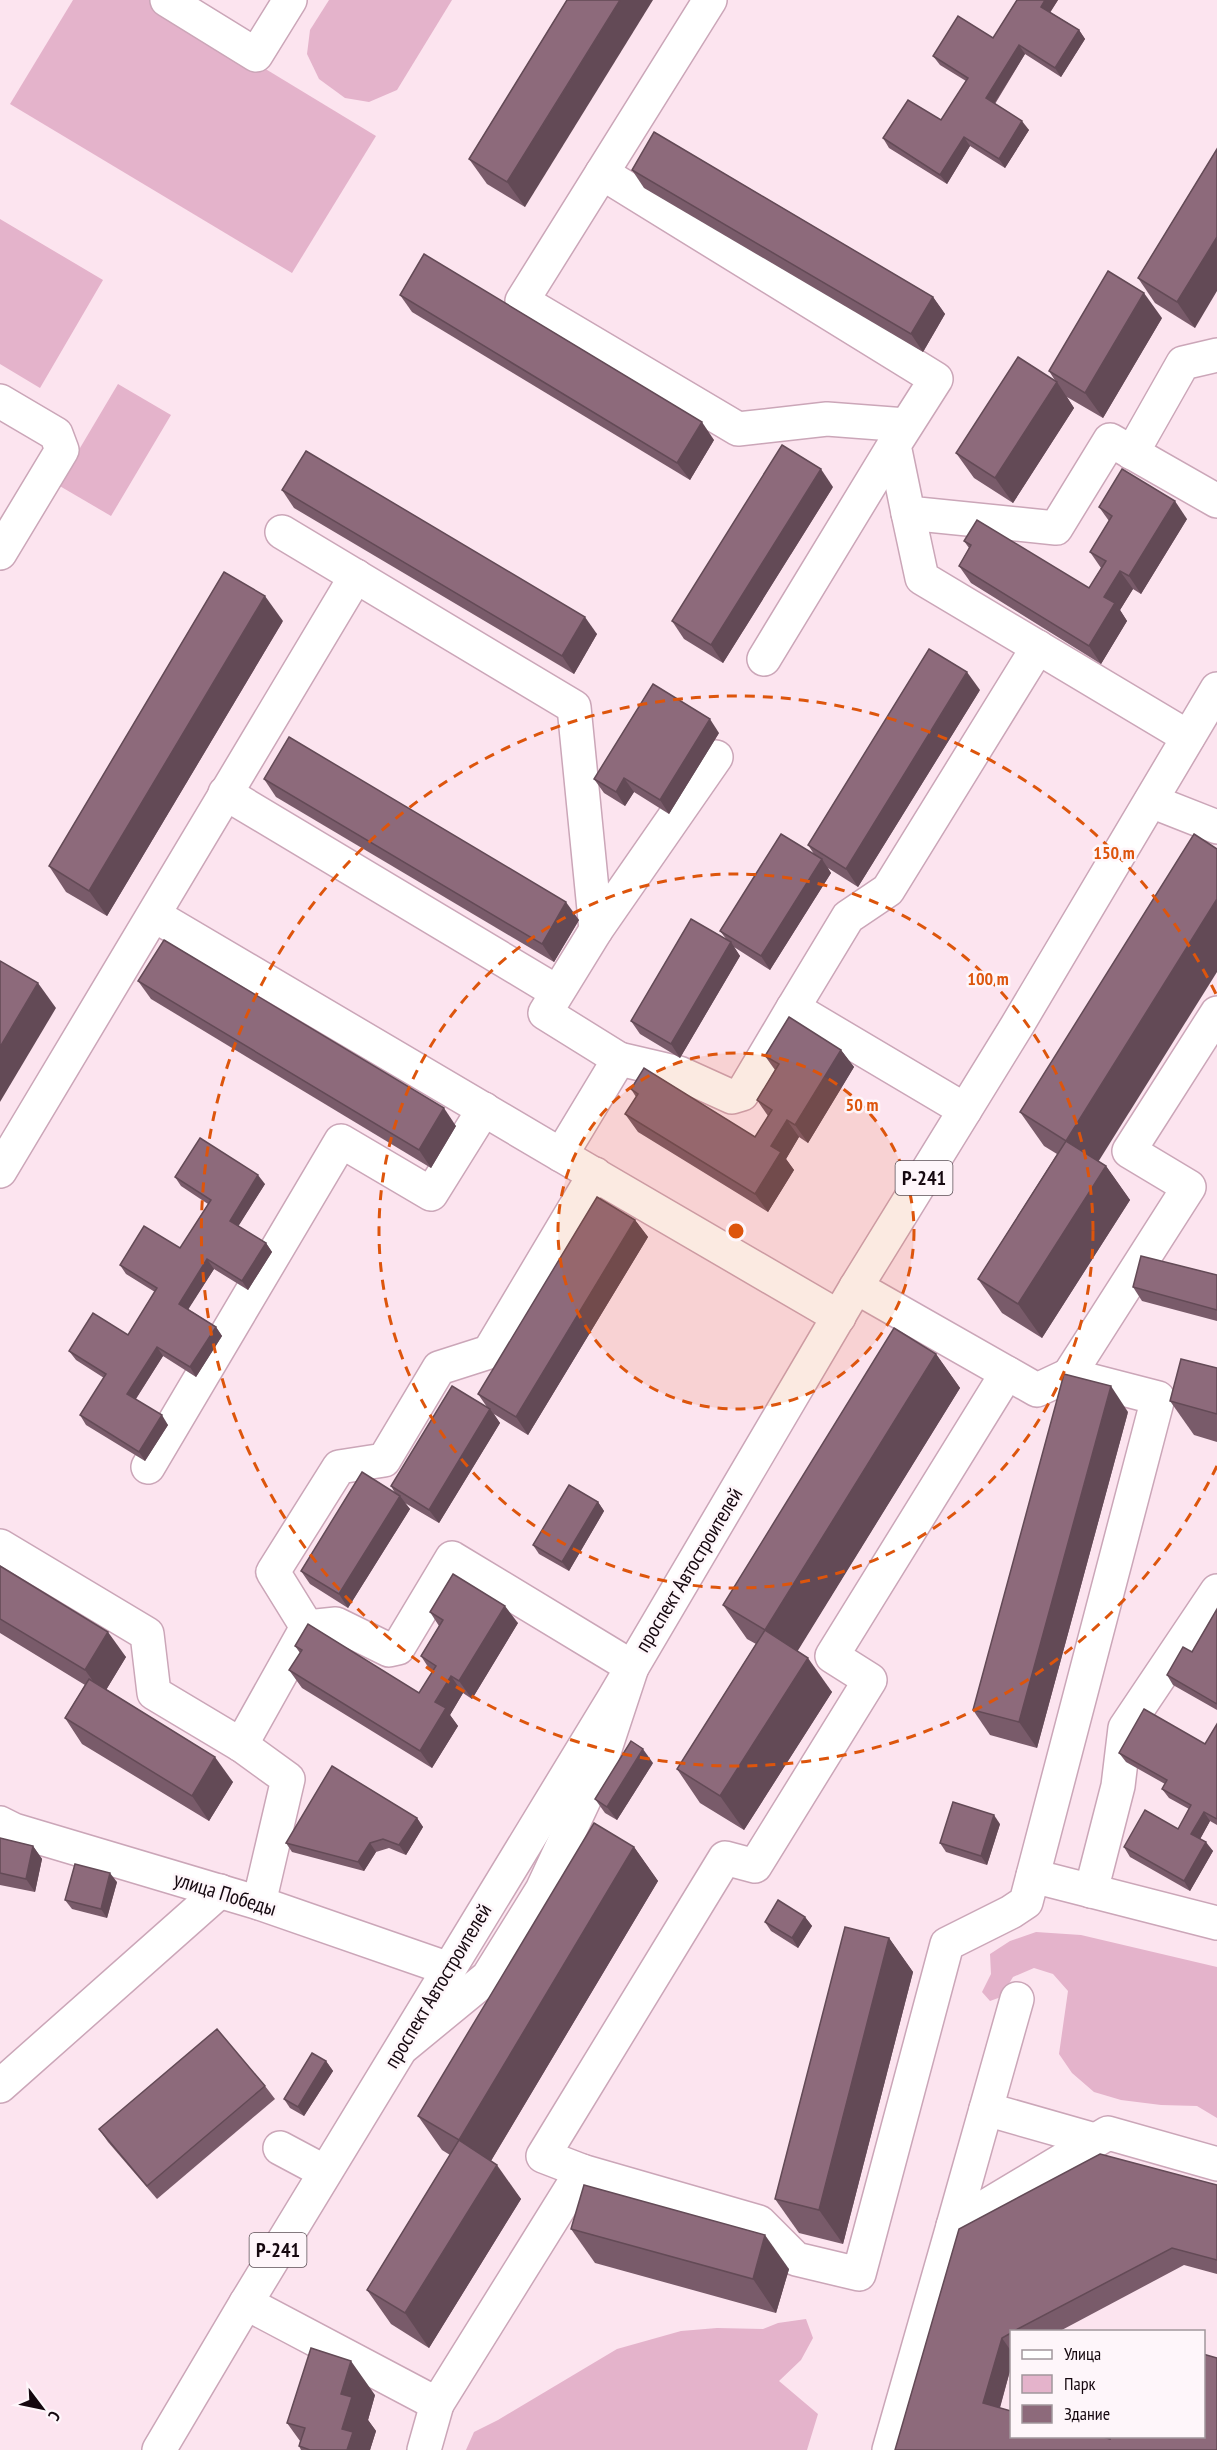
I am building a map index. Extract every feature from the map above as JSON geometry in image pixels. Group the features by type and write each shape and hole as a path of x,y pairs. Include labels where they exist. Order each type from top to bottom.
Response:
{"main road":[{"path":"167,0 256,55 290,0"},
{"path":"710,0 522,301 738,429 827,419 900,435"},
{"path":"602,173 936,379 764,659"},
{"path":"1132,453 1183,363 1217,355"},
{"path":"0,401 56,434 62,450 0,553"},
{"path":"900,435 908,513 922,578 1188,737"},
{"path":"908,513 1056,528 1110,440 1217,501"},
{"path":"282,532 574,707 596,930"},
{"path":"0,1171 356,576"},
{"path":"716,757 596,930 545,1013 619,1059 679,1073 732,1097 742,1094 848,917 888,890 1038,647"},
{"name":"проспект Автостроителей","path":"159,2450 325,2172 632,1668 856,1287 965,1110 1217,689"},
{"path":"225,793 557,992"},
{"path":"1151,801 1217,827"},
{"path":"154,915 839,1317"},
{"path":"793,1008 965,1110"},
{"path":"856,1287 1037,1390 1069,1375 1189,1187 1130,1151 1217,1013"},
{"path":"561,1155 619,1059"},
{"path":"148,1467 341,1141 432,1194 484,1109"},
{"path":"307,1627 273,1572 339,1467 384,1460 439,1368 489,1352 595,1174"},
{"path":"1007,1373 832,1656 870,1680 755,1866 725,1858 543,2156 582,2170 759,2222 796,2259 859,2274 947,1944 1026,1902 1158,1398 1069,1375"},
{"path":"0,1546 147,1634 154,1693 241,1745 288,1779 259,1903"},
{"path":"307,1627 336,1624 389,1650 398,1648 452,1558 632,1668 598,1770 542,1890 488,1977 399,2051"},
{"path":"1090,1891 1118,1786 1125,1728 1217,1591"},
{"path":"241,1745 307,1627"},
{"name":"улица Победы","path":"0,1823 14,1830 259,1903 449,1969"},
{"path":"1033,1876 1217,1923"},
{"path":"0,2086 220,1891"},
{"path":"889,2450 1017,1999"},
{"path":"986,2109 1095,2140"},
{"path":"953,2226 1108,2133 1217,2164"},
{"path":"280,2148 325,2172"},
{"path":"424,2450 437,2404 582,2170"},
{"path":"246,2303 437,2404"}],"green space":[{"path":"73,0 152,0 376,136 292,273 10,104"},
{"path":"329,0 452,0 397,90 369,102 345,98 319,79 307,54 310,30"},
{"path":"0,219 103,280 40,388 0,364"},
{"path":"118,384 171,415 111,516 58,485"},
{"path":"1036,1932 1081,1935 1217,1967 1217,2118 1197,2106 1161,2105 1121,2100 1094,2092 1072,2073 1059,2054 1068,1991 1053,1974 1034,1968 1013,1977 1001,1997 990,2001 982,1992 991,1974 990,1954 1010,1941"},
{"path":"806,2319 813,2338 801,2360 779,2381 818,2414 807,2450 466,2450 474,2432 617,2349 681,2331 717,2328 763,2329 778,2323"}],"building":[{"path":"567,0 620,0 507,182 469,159"},
{"path":"1017,0 1045,0 1041,7 1079,30 1055,68 1019,45 986,98 1022,121 999,159 964,137 940,175 883,138 908,100 941,120 968,78 933,56 958,16 993,38"},
{"path":"654,132 933,297 911,334 632,170"},
{"path":"1217,149 1217,237 1177,302 1138,278"},
{"path":"424,254 702,422 677,463 400,295"},
{"path":"1108,271 1144,293 1085,393 1049,371"},
{"path":"1018,357 1057,382 995,478 956,453"},
{"path":"782,445 821,469 711,645 672,621"},
{"path":"306,451 585,617 562,656 282,490"},
{"path":"1122,469 1175,501 1129,576 1120,571 1104,597 1115,603 1089,646 959,566 971,545 964,541 977,520 1089,588 1106,561 1090,552 1112,516 1099,507"},
{"path":"224,572 265,596 89,891 49,866"},
{"path":"929,649 967,672 846,869 808,845"},
{"path":"653,684 710,719 660,800 624,778 616,792 594,779"},
{"path":"289,737 566,902 542,944 264,779"},
{"path":"781,834 822,859 761,956 720,931"},
{"path":"1194,834 1217,849 1217,899 1066,1141 1020,1112"},
{"path":"691,919 731,942 671,1044 631,1021"},
{"path":"164,940 444,1108 419,1150 138,981"},
{"path":"0,961 38,983 0,1047"},
{"path":"789,1017 841,1050 795,1125 787,1120 771,1146 781,1152 755,1194 625,1114 638,1094 631,1089 644,1068 755,1137 772,1110 757,1100 779,1064 765,1056"},
{"path":"200,1138 258,1175 230,1221 266,1243 242,1281 207,1259 179,1304 216,1327 190,1367 157,1347 127,1394 162,1415 139,1452 80,1415 106,1374 69,1351 93,1313 128,1335 157,1288 120,1265 144,1226 180,1248 211,1200 175,1177"},
{"path":"1066,1141 1106,1166 1018,1304 978,1279"},
{"path":"597,1197 635,1220 516,1417 478,1394"},
{"path":"1141,1256 1217,1275 1217,1310 1133,1287"},
{"path":"894,1328 936,1354 765,1630 723,1605"},
{"path":"1181,1359 1217,1368 1217,1414 1170,1401"},
{"path":"1064,1374 1111,1386 1019,1722 973,1710"},
{"path":"452,1386 490,1409 429,1510 391,1486"},
{"path":"362,1472 400,1496 339,1594 301,1571"},
{"path":"569,1485 598,1502 562,1562 533,1545"},
{"path":"0,1566 108,1632 85,1670 0,1619"},
{"path":"453,1574 505,1606 459,1681 451,1676 435,1702 446,1708 420,1751 289,1670 302,1650 295,1646 308,1624 419,1693 436,1666 421,1656 443,1620 430,1612"},
{"path":"1217,1609 1217,1704 1167,1675 1183,1647 1192,1652"},
{"path":"765,1630 808,1658 720,1796 677,1769"},
{"path":"89,1679 215,1757 192,1796 65,1718"},
{"path":"1144,1709 1205,1744 1217,1724 1217,1819 1204,1812 1191,1834 1206,1842 1184,1881 1124,1847 1145,1810 1178,1829 1191,1805 1162,1789 1167,1780 1119,1753"},
{"path":"631,1741 643,1749 607,1807 595,1799"},
{"path":"332,1766 417,1818 399,1845 383,1839 370,1843 358,1862 286,1843"},
{"path":"953,1802 994,1815 981,1856 940,1843"},
{"path":"594,1823 634,1847 459,2140 418,2116"},
{"path":"0,1838 33,1846 26,1879 0,1873"},
{"path":"75,1864 110,1873 101,1909 65,1900"},
{"path":"778,1900 805,1917 792,1938 765,1922"},
{"path":"845,1927 889,1938 819,2210 775,2199"},
{"path":"217,2029 265,2086 147,2186 99,2129"},
{"path":"312,2053 326,2061 298,2107 284,2099"},
{"path":"459,2140 497,2165 405,2313 367,2290"},
{"path":"1100,2154 1217,2185 1217,2260 1172,2248 1016,2330 1010,2330 1010,2334 1002,2338 983,2403 1010,2411 1010,2438 1205,2438 1205,2355 1217,2358 1217,2450 895,2450 959,2229"},
{"path":"584,2185 765,2235 753,2279 571,2229"},
{"path":"311,2348 351,2361 341,2394 352,2397 342,2429 353,2432 347,2450 310,2450 299,2446 305,2428 287,2423"}]}
